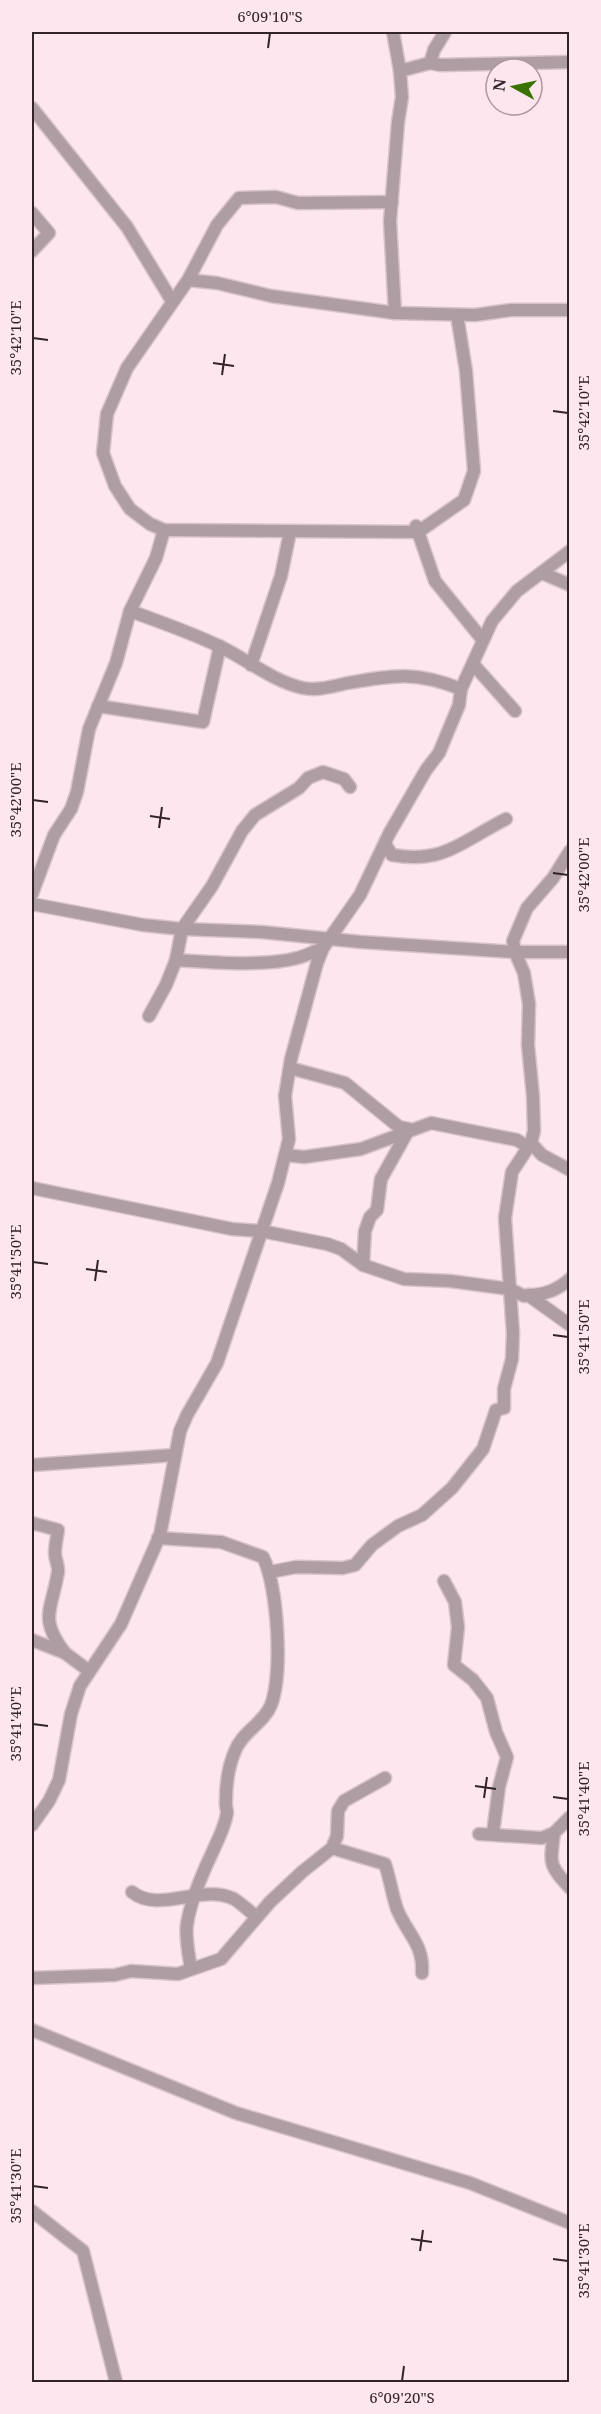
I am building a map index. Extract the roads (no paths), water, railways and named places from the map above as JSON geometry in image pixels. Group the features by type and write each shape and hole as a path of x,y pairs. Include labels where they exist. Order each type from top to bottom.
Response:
{"street":[{"path":"393,32 402,97 390,231 395,312"},
{"path":"430,63 434,50 445,32"},
{"path":"400,71 430,63 440,65 570,62"},
{"path":"32,108 127,227 172,301"},
{"path":"392,202 298,203 276,197 238,198 217,225 188,280 127,368 107,414 103,453 115,486 130,509 150,524 164,530 290,532 417,529 464,500 474,471 466,370 457,315"},
{"path":"32,213 50,233 32,251"},
{"path":"188,280 217,283 271,296 395,312 474,315 511,310 570,310"},
{"path":"417,529 435,581 482,639"},
{"path":"32,894 54,836 74,801 89,729 116,663 130,611 156,558 164,530"},
{"path":"251,665 281,576 290,532"},
{"path":"32,1825 49,1801 59,1780 71,1714 80,1686 121,1624 158,1538 180,1431 217,1363 278,1183 289,1125 285,1096 317,963 327,943 360,895 426,770 439,753 459,705 461,689 482,639 504,604 570,551"},
{"path":"542,573 570,585"},
{"path":"130,611 220,646 286,683 305,688 323,688 403,675 438,680 461,689"},
{"path":"99,706 202,722 220,646"},
{"path":"473,664 515,711"},
{"path":"149,1016 166,985 176,960 182,929 212,886 242,831 255,815 299,788 308,777 323,772 344,779 350,787"},
{"path":"385,844 392,855 414,859 435,856 461,846 506,819"},
{"path":"270,1572 296,1567 350,1568 372,1545 389,1532 422,1515 463,1476 483,1449 496,1410 504,1408 504,1389 512,1359 513,1333 505,1218 512,1172 530,1145 533,1119 528,1045 529,1004 524,973 514,952 513,941 527,908 553,878 570,850"},
{"path":"32,904 143,925 261,932 327,943 361,942 514,952 570,952"},
{"path":"176,960 236,963 279,961 297,958 327,943"},
{"path":"290,1068 345,1083 399,1127 409,1129"},
{"path":"285,1155 304,1157 361,1149 374,1146 409,1129 431,1123 517,1140 530,1145 542,1155 570,1170"},
{"path":"363,1265 365,1231 370,1217 377,1210 381,1179 409,1129"},
{"path":"32,1188 232,1230 261,1231 327,1244 341,1249 363,1265 404,1279 450,1281 510,1289 524,1296 550,1292 570,1279"},
{"path":"528,1295 570,1325"},
{"path":"32,1465 175,1455"},
{"path":"32,1523 58,1530 55,1554 58,1569 49,1607 52,1637 65,1653 89,1671"},
{"path":"158,1538 221,1542 263,1557 270,1572 277,1624 274,1692 266,1714 244,1734 235,1749 230,1765 225,1800 227,1811 220,1839 195,1895 186,1926 191,1969"},
{"path":"444,1581 455,1602 458,1627 454,1665 472,1680 487,1698 496,1732 507,1757 499,1787 493,1833"},
{"path":"32,1640 65,1653"},
{"path":"32,1978 115,1975 131,1971 178,1974 221,1959 289,1883 332,1848 337,1836 338,1811 344,1801 385,1778"},
{"path":"479,1834 493,1833 542,1838 554,1833 570,1817"},
{"path":"554,1833 550,1864 570,1888"},
{"path":"332,1848 385,1864 398,1911 405,1927 413,1934 423,1957 422,1973"},
{"path":"132,1892 150,1901 213,1894 234,1899 257,1917"},
{"path":"32,2031 236,2113 470,2183 570,2223"},
{"path":"32,2211 83,2251 116,2382"}]}
